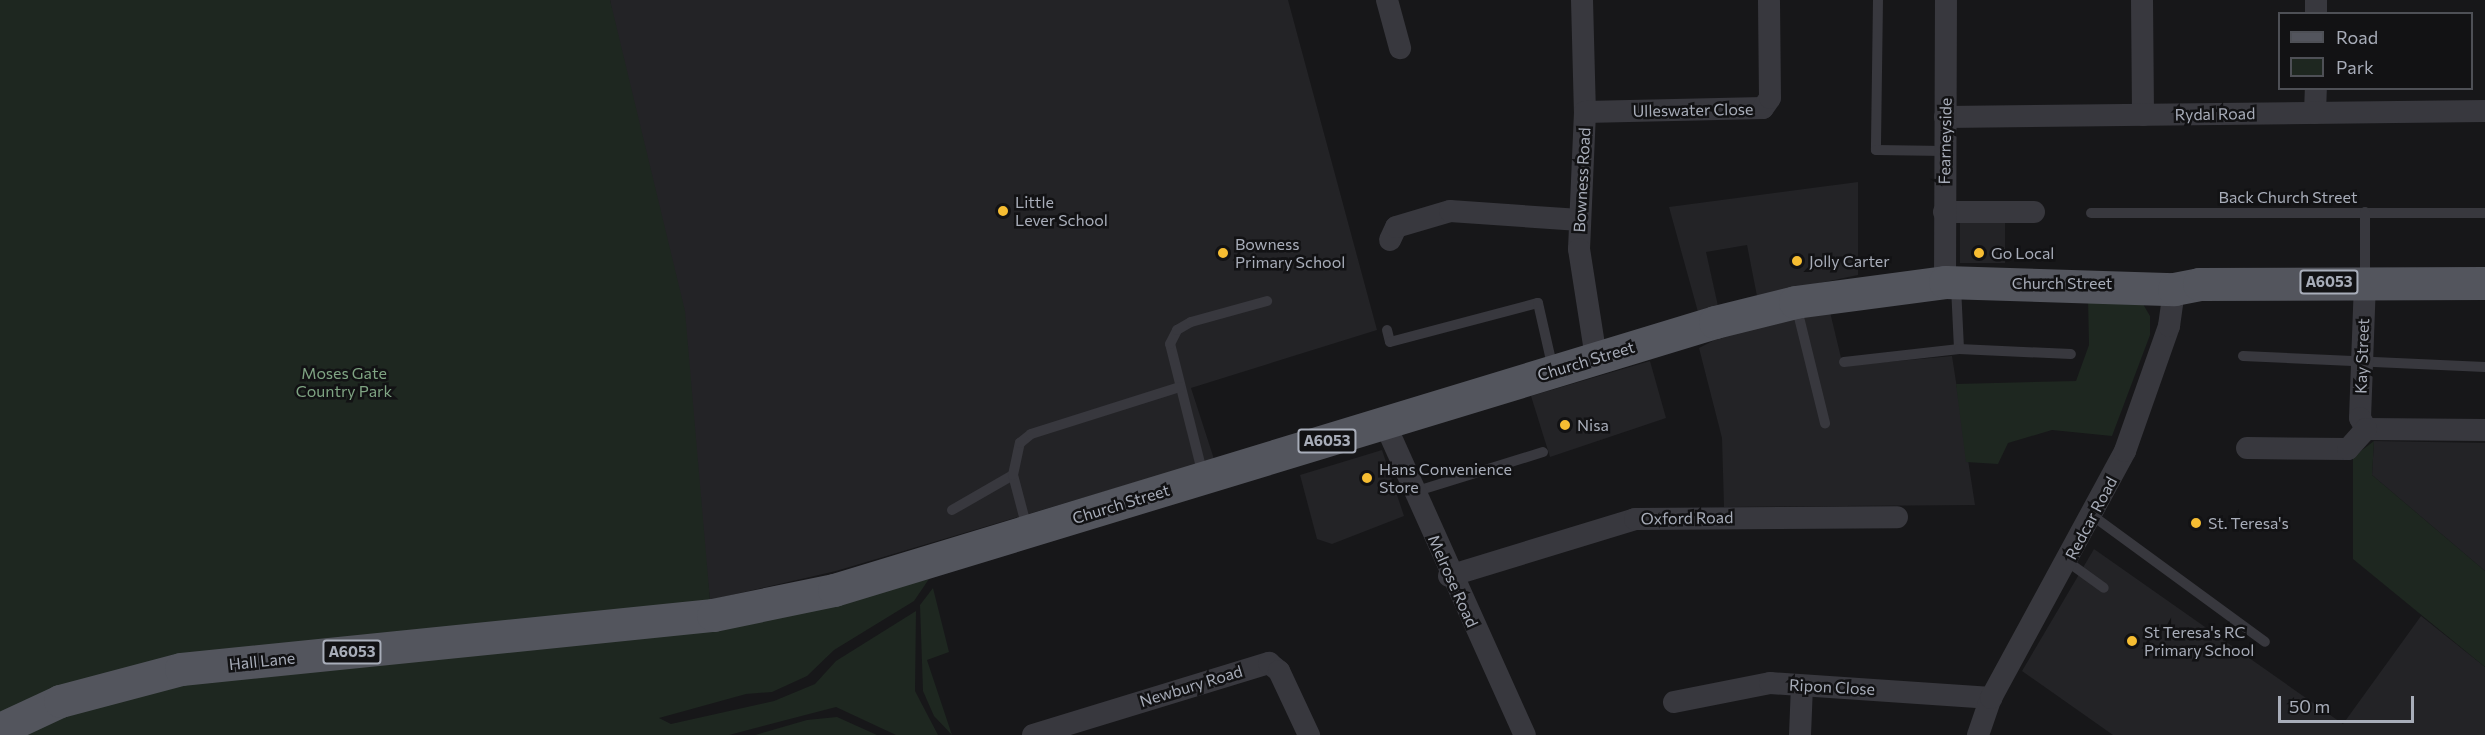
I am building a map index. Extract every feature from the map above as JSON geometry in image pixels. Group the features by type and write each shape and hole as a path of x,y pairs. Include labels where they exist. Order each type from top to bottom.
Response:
{"main road":[{"name":"Church Street","path":"712,615 834,590 1596,358 1795,302 1950,282 2174,289 2365,282 2485,283"},
{"name":"Hall Lane","path":"0,729 60,701 181,669 712,615"}],"street":[{"path":"1387,0 1400,48"},
{"name":"Bowness Road","path":"1582,0 1585,112 1580,220 1581,279 1596,358"},
{"name":"Ulleswater Close","path":"1585,112 1763,108 1770,98 1769,0"},
{"name":"Fearneyside","path":"1946,0 1944,212 1950,282"},
{"path":"2142,0 2143,115"},
{"path":"2315,113 2316,90"},
{"name":"Rydal Road","path":"1945,117 2485,111"},
{"path":"1390,240 1396,227 1450,212 1580,220"},
{"path":"1944,212 2034,212"},
{"name":"Kay Street","path":"2365,282 2360,418 2366,429"},
{"name":"Redcar Road","path":"1978,735 1991,698 2093,516 2133,428 2169,327 2174,289"},
{"name":"Melrose Road","path":"1385,424 1449,576 1525,735"},
{"path":"2247,448 2272,458 2348,449 2366,429 2485,430"},
{"name":"Oxford Road","path":"1449,576 1635,519 1897,517"},
{"name":"Newbury Road","path":"1041,734 1269,663 1279,671 1309,735"},
{"name":"Ripon Close","path":"1674,702 1770,683 1991,698"},
{"path":"1800,735 1802,686"}],"lane":[{"path":"1878,0 1876,150 1945,151"},
{"path":"2365,212 2365,282"},
{"name":"Back Church Street","path":"2091,213 2485,213"},
{"path":"1950,282 1959,350"},
{"path":"1204,478 1170,345 1178,330 1267,301"},
{"path":"1795,302 1825,423"},
{"path":"1387,330 1390,342 1538,303 1553,372"},
{"path":"1844,362 1959,350 2071,354"},
{"path":"2243,356 2485,367"},
{"path":"1028,532 1013,475 1014,457 1031,434 1180,387"},
{"path":"1413,492 1543,452"},
{"path":"952,510 1013,475"},
{"path":"2093,516 2265,642"},
{"path":"2068,562 2104,588"}],"shaded area":[{"name":"Little Lever School","path":"610,0 1288,0 1377,330 1191,388 1214,459 836,571 710,600 697,488"},
{"path":"1858,182 1858,275 1757,296 1747,245 1706,252 1718,306 1698,312 1669,207"},
{"path":"2005,218 2005,263 1960,263 1960,219"},
{"path":"1830,312 1843,366 1952,356 1975,505 1724,507 1722,438 1699,348 1732,331"},
{"path":"1650,361 1666,418 1550,457 1531,396"},
{"path":"2374,441 2485,443 2485,571 2372,475"},
{"path":"1382,450 1404,516 1332,544 1317,539 1300,475"},
{"name":"St Teresa's RC Primary School","path":"2094,549 2343,724 2421,616 2485,667 2485,735 2113,735 2022,671"}],"green space":[{"name":"Moses Gate Country Park","path":"0,0 610,0 685,311 710,600 818,606 929,579 914,601 834,650 807,676 772,692 746,694 659,718 671,724 774,701 815,684 836,661 916,611 915,691 938,735 896,735 836,707 729,735 0,735"},
{"path":"2088,299 2143,304 2150,316 2150,335 2112,436 2052,430 2008,443 1998,464 1966,462 1956,384 2076,381 2089,345"},
{"path":"2374,441 2372,475 2485,571 2485,667 2353,559 2353,457"},
{"path":"933,588 949,652 927,660 952,735 934,716 923,691 920,605"},
{"path":"837,717 877,735 755,735 807,720"}],"place":[{"name":"Little Lever School","path":"1003,211"},
{"name":"Bowness Primary School","path":"1223,253"},
{"name":"Go Local","path":"1979,253"},
{"name":"Jolly Carter","path":"1797,261"},
{"name":"Nisa","path":"1565,425"},
{"name":"Hans Convenience Store","path":"1367,478"},
{"name":"St. Teresa's","path":"2196,523"},
{"name":"St Teresa's RC Primary School","path":"2132,641"}]}
